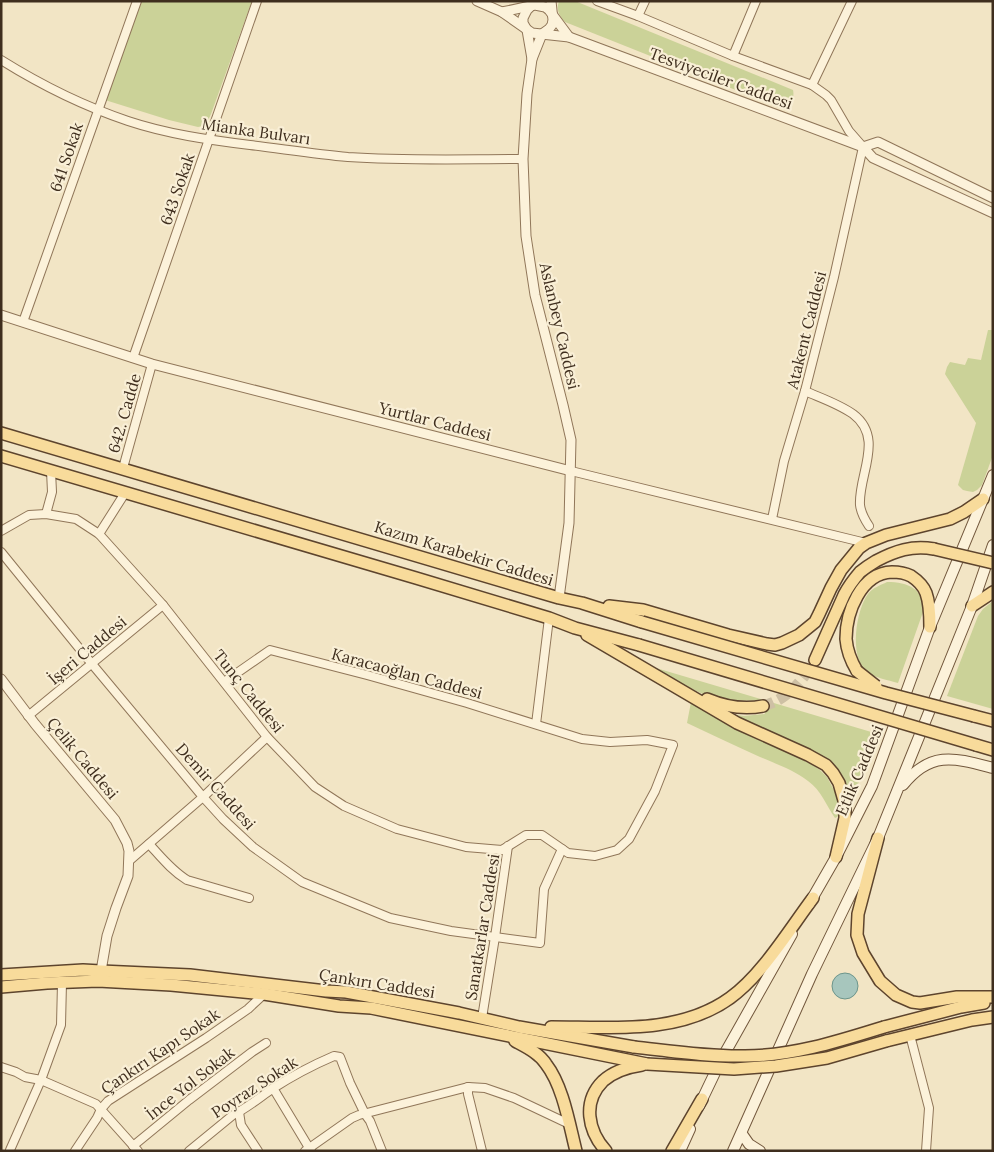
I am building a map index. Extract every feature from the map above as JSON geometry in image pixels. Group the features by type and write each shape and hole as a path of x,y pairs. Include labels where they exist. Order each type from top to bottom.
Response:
{"main road":[{"name":"Kazım Karabekir Caddesi","path":"1,433 886,693 993,721"},
{"path":"1,456 549,618 575,628 639,645 993,750"},
{"name":"Etlik Caddesi","path":"680,1151 721,1060 836,857 872,786 930,627 993,475"},
{"path":"582,603 643,610 728,635 766,644 782,643 799,635 815,622 830,588 841,570 859,548 886,535 950,519 983,499"},
{"path":"733,1151 812,974 878,838 972,606 993,545"},
{"path":"815,660 848,587 860,572 872,564 896,551 911,548 934,549 993,563"},
{"path":"886,693 857,672 849,656 847,629 852,608 858,595 867,582 883,573 895,572 906,574 922,585 927,594 930,608 930,627"},
{"path":"972,606 993,592"},
{"path":"575,628 736,723 826,765 839,783 845,804 845,818 836,857"},
{"path":"664,680 708,700 724,705 742,708 763,706"},
{"path":"896,793 909,777 926,764 934,761 949,758 993,768"},
{"path":"878,838 858,914 857,926 857,935 861,948 877,976 896,995 912,1002 993,997"},
{"path":"520,1027 614,1028 656,1026 686,1019 710,1010 730,998 763,966 813,898"},
{"name":"Çankırı Caddesi","path":"1,975 83,970 190,975 346,992 520,1027 634,1047 695,1054 746,1056 787,1052 830,1044 884,1027 961,1007 993,1001"},
{"name":"Çankırı Caddesi","path":"1,987 98,981 264,994 339,1006 371,1008 646,1064 734,1069 776,1066 827,1058 910,1035 972,1020 993,1017"},
{"path":"502,1035 531,1049 546,1062 558,1083 576,1151"},
{"path":"606,1151 594,1133 590,1122 590,1102 595,1091 615,1073 629,1067 646,1064"},
{"path":"672,1151 702,1099"},
{"path":"742,1134 748,1144 760,1151"}],"street":[{"name":"641 Sokak","path":"23,322 136,1"},
{"name":"643 Sokak","path":"133,358 257,1"},
{"path":"477,1 502,12 528,30 536,34 542,34"},
{"path":"532,59 542,34 552,25 550,1"},
{"path":"597,1 733,56 812,85 831,100 849,131 863,147"},
{"path":"638,16 645,1"},
{"path":"733,56 756,1"},
{"path":"812,85 852,1"},
{"path":"502,12 533,4 540,5 549,10 569,38"},
{"path":"532,59 528,30 523,23 523,18 533,4"},
{"name":"Tesviyeciler Caddesi","path":"542,34 569,38 863,147 872,158 993,213"},
{"name":"Aslanbey Caddesi","path":"532,59 527,94 523,159 526,236 535,295 571,440 569,523 559,598"},
{"name":"Mianka Bulvarı","path":"1,60 59,92 98,110 165,131 210,140 348,157 523,159"},
{"name":"Tesviyeciler Caddesi","path":"863,147 878,142 993,198"},
{"name":"Atakent Caddesi","path":"772,519 784,461 805,391 834,277 863,147"},
{"name":"Yurtlar Caddesi","path":"1,315 152,364 571,471 866,543"},
{"name":"642. Cadde","path":"123,468 152,364"},
{"path":"805,391 835,403 854,415 863,425 869,447 860,504 869,526"},
{"path":"46,514 52,492 51,471"},
{"path":"99,534 126,493"},
{"name":"Tunç Caddesi","path":"1,531 29,515 46,514 76,519 99,534 163,605 267,737 315,788 344,806 396,829 466,847 502,850 508,846"},
{"name":"Demir Caddesi","path":"1,552 203,797 253,847 302,882 390,918 450,932 540,943 544,889 562,849"},
{"name":"İşeri Caddesi","path":"28,716 163,605"},
{"path":"536,724 549,618"},
{"name":"Karacaoğlan Caddesi","path":"224,682 270,650 376,677 536,724"},
{"name":"Çelik Caddesi","path":"1,679 28,716 115,820 127,842 129,862"},
{"name":"Sanatkarlar Caddesi","path":"482,1018 508,846 526,834 542,835 568,853 594,856 617,850 629,839 654,791 673,745 647,740 596,741 536,724"},
{"path":"101,970 116,908 128,876 129,862 203,797 267,737"},
{"path":"149,844 171,868 188,880 249,898"},
{"path":"10,1150 41,1080 61,1025 62,983"},
{"name":"Çankırı Kapı Sokak","path":"1,1067 25,1077 41,1080 96,1104 101,1109 108,1101 234,1019 264,994"},
{"path":"910,1035 929,1108 926,1151"},
{"name":"İnce Yol Sokak","path":"136,1149 188,1100 266,1043"},
{"name":"Poyraz Sokak","path":"189,1151 221,1123 273,1088 334,1056 340,1057 365,1114"},
{"path":"468,1086 468,1094 482,1151"},
{"path":"273,1088 309,1150 352,1118 468,1086 485,1088 514,1098 569,1124"},
{"path":"75,1151 101,1109 136,1149"},
{"path":"239,1112 241,1125 258,1151"},
{"path":"365,1114 370,1121 382,1151"},
{"path":"197,1144 202,1151"}],"green space":[{"path":"142,1 252,1 211,114 203,126 198,127 169,120 105,100"},
{"path":"559,1 575,1 793,90 792,99 787,107 781,108 565,22 559,12"},
{"path":"988,330 993,330 993,455 982,485 973,492 963,490 958,485 976,423 945,374 950,362 965,365 968,358 981,360"},
{"path":"887,582 902,583 914,588 918,592 923,604 923,612 898,683 877,677 866,671 857,655 856,633 864,601 872,590"},
{"path":"993,601 993,709 947,696 978,616"},
{"path":"656,668 878,734 852,799 837,771 821,756 743,722 730,714 744,716 765,714 761,700 722,699 702,694"},
{"path":"691,702 726,724 753,735 820,770 827,777 838,798 839,815 835,818 813,785 797,774 687,723"}],"water":[{"path":"845,973 854,977 858,986 854,995 845,999 836,995 832,986 836,977"}],"tunnel":[{"path":"763,706 779,700 792,690 813,663"}]}
